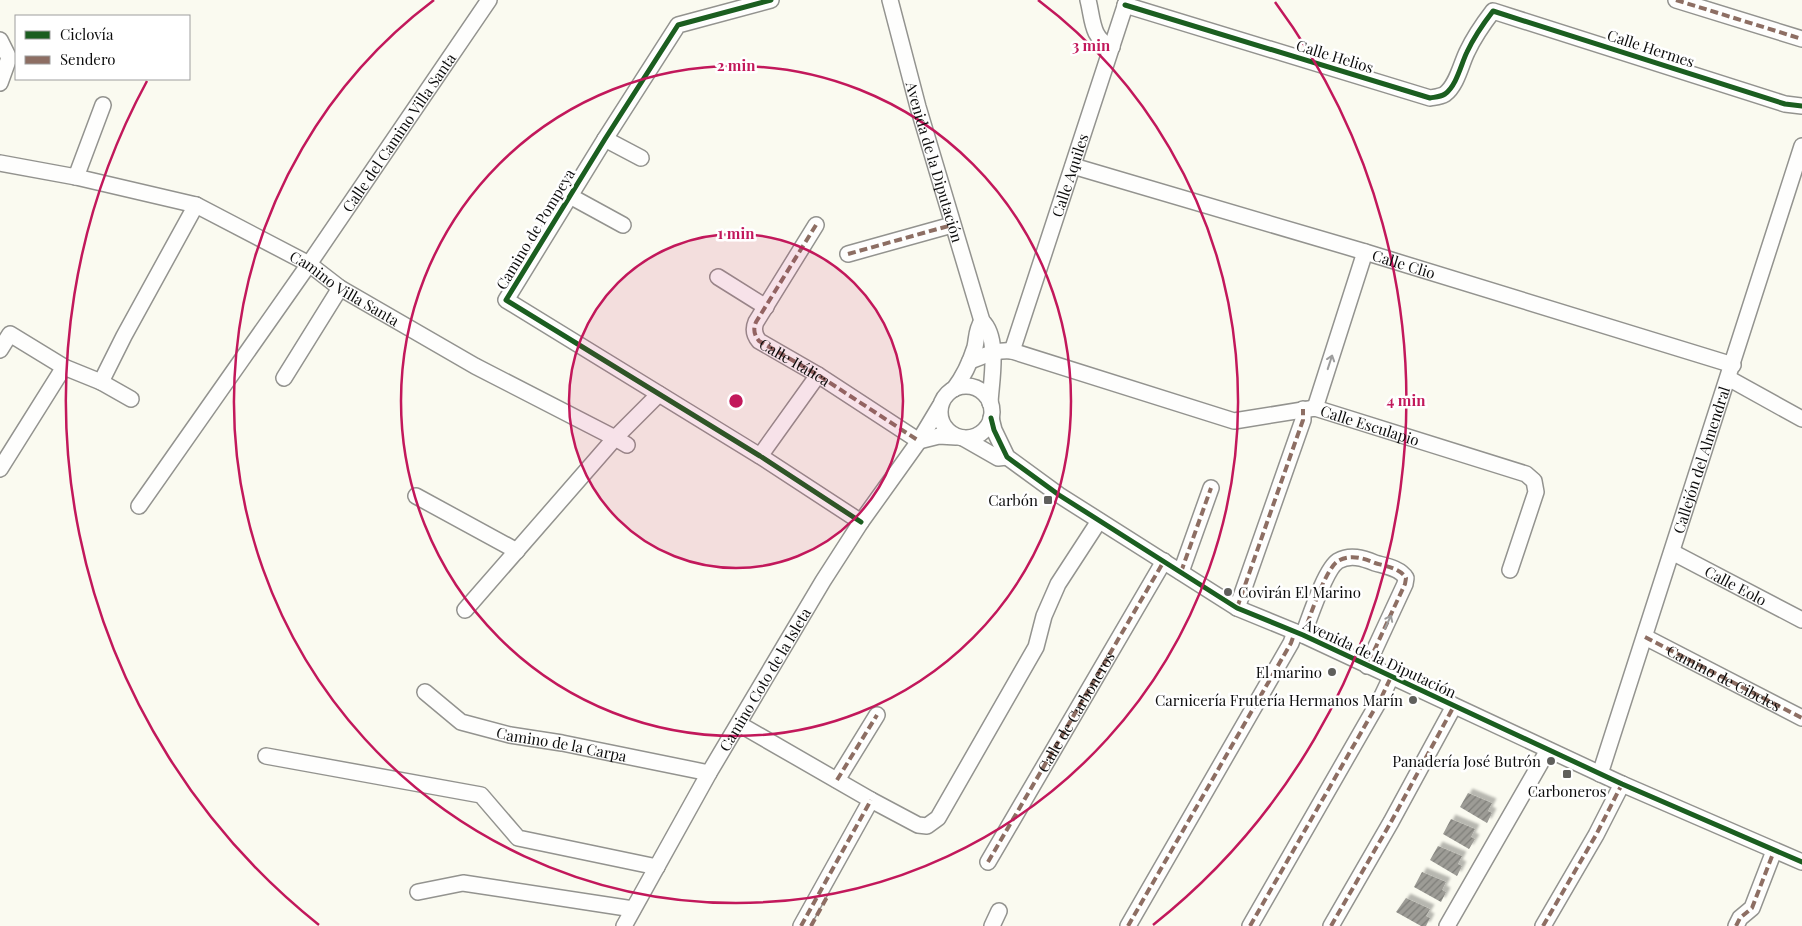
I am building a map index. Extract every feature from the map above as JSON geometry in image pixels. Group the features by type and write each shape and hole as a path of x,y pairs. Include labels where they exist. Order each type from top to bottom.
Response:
{"street":[{"name":"Calle del Camino Villa Santa","path":"139,506 309,264 489,0"},
{"name":"Camino de Pompeya","path":"771,0 678,25 604,138 506,300 760,456 861,522"},
{"name":"Avenida de la Diputación","path":"890,0 952,226 982,321 987,326 994,362 991,411 994,430 1007,456 1059,495 1237,608 1299,634 1622,784 1802,862"},
{"path":"1088,0 1097,36 1100,41 1112,47"},
{"path":"1676,0 1802,40"},
{"name":"Calle Aquiles","path":"1012,351 1126,3"},
{"name":"Calle Helios","path":"1126,3 1430,98 1438,97 1450,89 1472,42 1481,26 1493,11"},
{"name":"Calle Hermes","path":"1493,11 1785,104 1802,106"},
{"path":"0,40 9,58 0,83"},
{"path":"76,176 103,105"},
{"path":"604,138 641,158"},
{"name":"Callejón del Almendral","path":"1600,774 1802,146"},
{"name":"Camino Villa Santa","path":"0,164 76,176 196,206 309,264 340,288 475,366 621,441"},
{"name":"Calle Clio","path":"1073,166 1365,252 1730,372 1802,419"},
{"path":"570,196 623,225"},
{"path":"101,382 124,336 196,206"},
{"name":"Calle Itálica","path":"816,225 754,326 756,338 818,375 919,441"},
{"path":"848,254 952,226"},
{"path":"1237,608 1303,420 1309,409 1365,252"},
{"path":"718,277 766,307"},
{"path":"284,378 340,288"},
{"path":"954,389 964,376 975,345 977,327 982,321"},
{"path":"0,350 10,334 64,367 101,382 131,399"},
{"name":"Calle Esculapio","path":"970,361 993,352 1012,351 1234,421 1309,409 1526,474 1530,476 1536,486 1536,492 1510,570"},
{"path":"0,469 64,367"},
{"path":"760,456 818,375"},
{"path":"919,441 938,436 960,437 978,435 988,425 991,411 982,392 975,388 961,386 954,389 948,393 940,406 941,421 945,428 960,437"},
{"path":"465,610 517,551 621,441 659,394"},
{"name":"Camino Coto de la Isleta","path":"624,926 709,773 823,581 861,522 919,441 940,406"},
{"name":"Avenida de la Diputación","path":"960,437 998,458 1007,456"},
{"path":"1181,572 1210,488"},
{"path":"416,496 517,551"},
{"path":"739,724 918,825 927,826 935,822 1036,647 1044,616 1058,584 1099,521"},
{"name":"Calle Eolo","path":"1672,552 1802,620"},
{"path":"1128,926 1291,643 1299,634 1328,574 1337,561 1348,558 1359,557 1400,571 1406,578 1406,584 1367,666"},
{"name":"Calle de Carboneros","path":"988,862 1164,561"},
{"name":"Camino de Cibeles","path":"1645,637 1802,718"},
{"path":"1250,926 1382,696 1391,677"},
{"name":"Camino de la Carpa","path":"425,692 461,722 510,735 709,773"},
{"path":"1331,926 1391,822 1454,706"},
{"path":"837,780 877,715"},
{"path":"1447,926 1548,750"},
{"path":"266,756 481,795 518,838 657,866"},
{"path":"1542,926 1596,834 1622,784"},
{"path":"802,926 871,800"},
{"path":"1736,926 1740,918 1752,908 1774,851"},
{"path":"418,892 463,883 634,909"},
{"path":"811,926 827,897"},
{"path":"992,926 999,911"}],"building":[{"path":"1468,793 1492,803 1488,811 1492,813 1487,823 1460,807"},
{"path":"1451,819 1475,829 1471,837 1475,839 1469,849 1443,834"},
{"path":"1438,846 1462,856 1458,864 1462,866 1457,876 1430,860"},
{"path":"1422,872 1446,882 1442,890 1446,892 1441,902 1414,887"},
{"path":"1406,898 1430,909 1426,916 1430,918 1426,926 1421,926 1396,912"}],"marked path":[{"path":"1676,0 1802,39"},
{"path":"816,225 756,322 754,330 756,336 759,341 818,375 919,441"},
{"path":"848,254 952,225"},
{"path":"1237,608 1303,420 1303,409"},
{"path":"1181,572 1211,488"},
{"path":"1303,635 1323,584 1338,561 1356,557 1396,570 1406,578 1405,584 1367,666"},
{"path":"988,862 1164,561"},
{"path":"1128,926 1291,643 1295,632"},
{"path":"1645,637 1802,718"},
{"path":"1250,926 1382,696 1391,677"},
{"path":"1331,926 1391,822 1454,706"},
{"path":"837,780 877,715"},
{"path":"1543,926 1596,835 1622,784"},
{"path":"801,926 871,800"},
{"path":"1736,926 1740,918 1752,908 1774,851"},
{"path":"811,926 827,897"}],"cycle path":[{"path":"771,0 678,25 506,300 760,456 861,522"},
{"path":"1125,5 1430,98 1445,94 1453,85 1467,52 1493,11 1785,104 1802,106"},
{"path":"991,418 994,430 1007,457 1059,495 1237,608 1303,635 1622,784 1802,862"}],"place":[{"name":"Carbón","path":"1048,500"},
{"name":"Covirán El Marino","path":"1228,592"},
{"name":"El marino","path":"1332,672"},
{"name":"Carnicería Frutería Hermanos Marín","path":"1413,700"},
{"name":"Panadería José Butrón","path":"1551,761"},
{"name":"Carboneros","path":"1567,774"}]}
